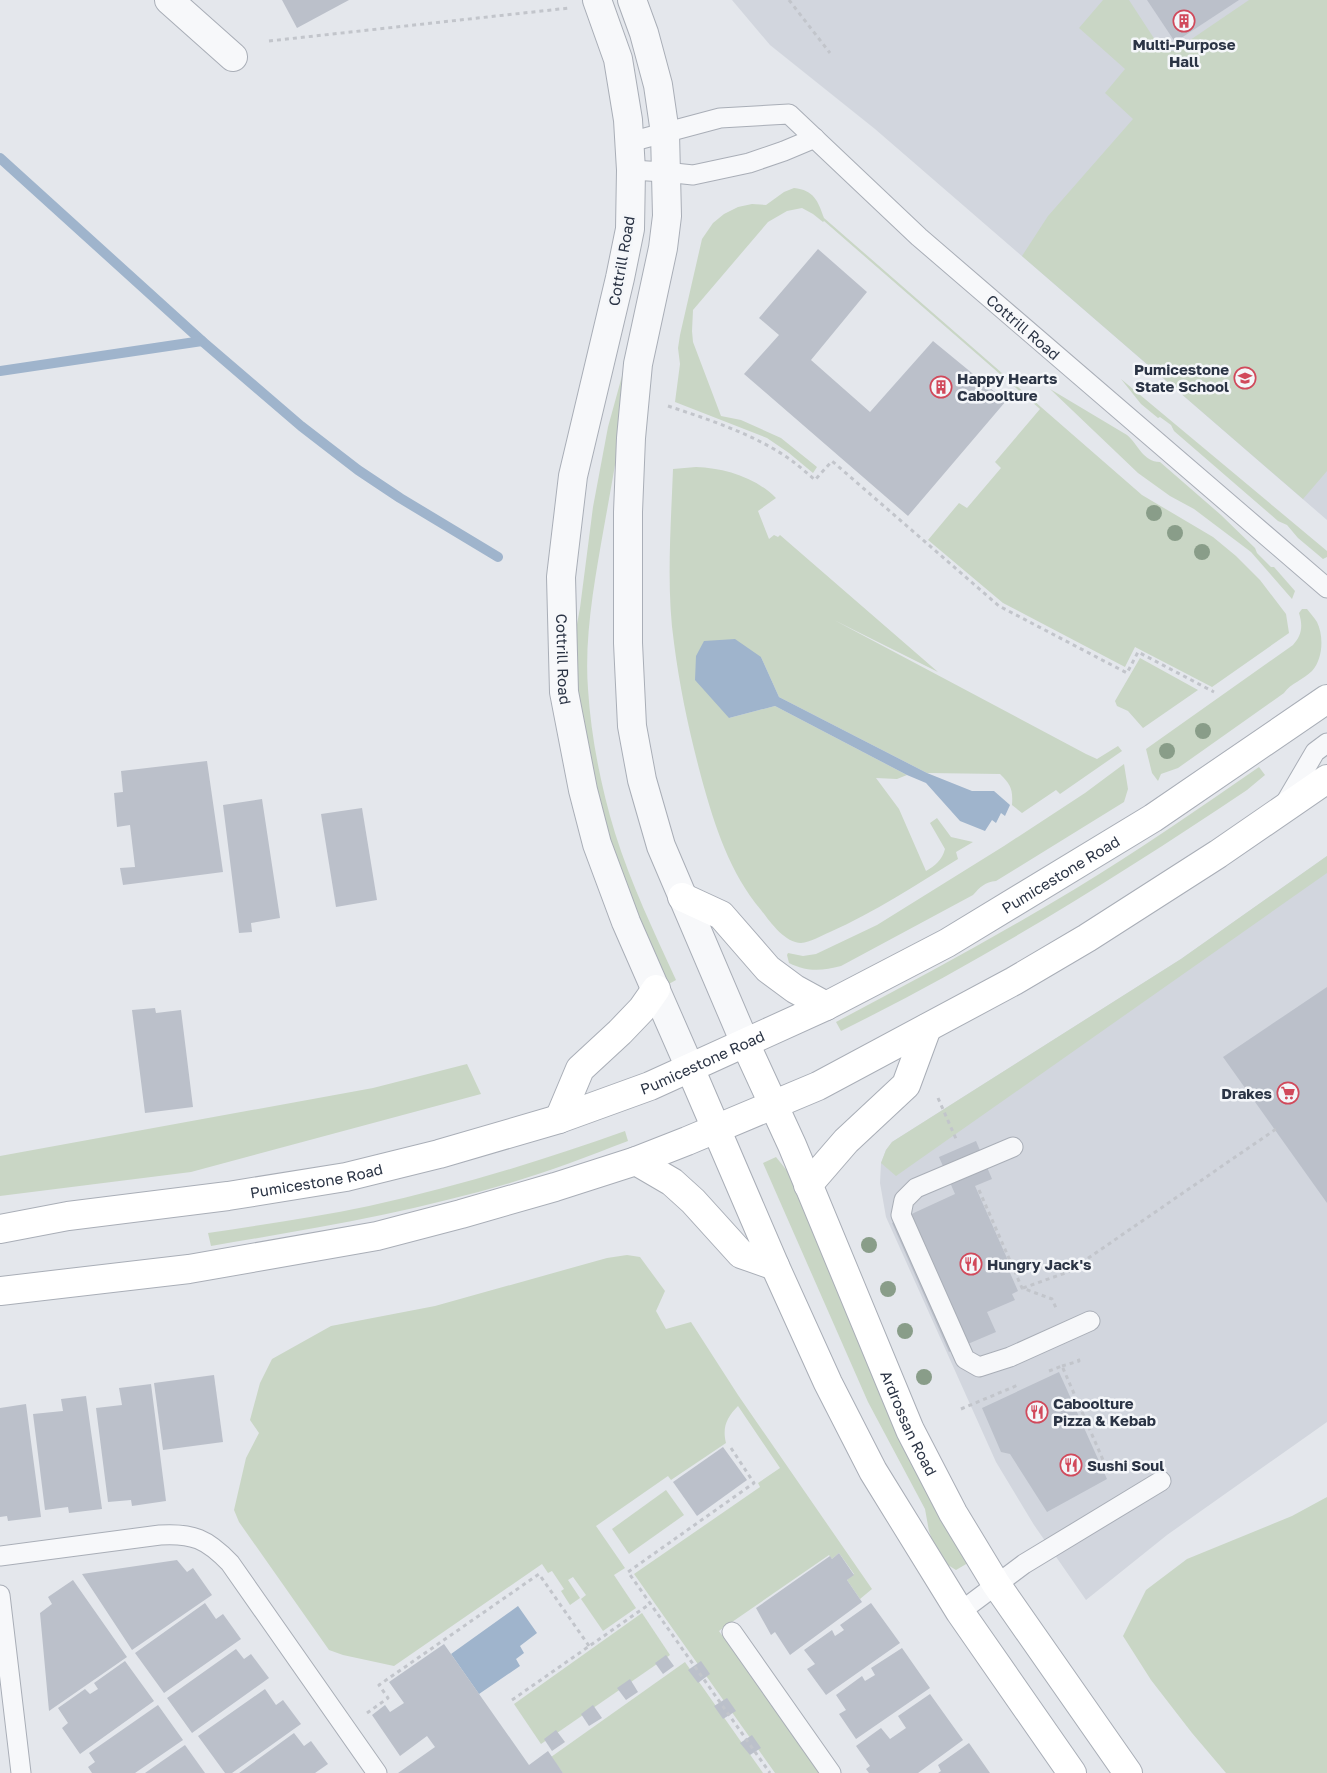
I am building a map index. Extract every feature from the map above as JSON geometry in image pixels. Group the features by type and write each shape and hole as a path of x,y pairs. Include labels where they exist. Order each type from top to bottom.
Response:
{"main road":[{"name":"Pumicestone Road","path":"0,1229 68,1216 228,1196 346,1177 439,1154 559,1119 650,1086 826,1006 947,943 1152,818 1327,699"},
{"path":"0,1291 189,1270 377,1236 489,1206 636,1161 818,1086 1014,981 1088,938 1218,854 1327,779"},
{"path":"682,897 721,915 768,969 795,989 826,1006"},
{"path":"559,1119 580,1069 642,1009 656,988"},
{"path":"808,1185 846,1141 906,1085 927,1028"},
{"name":"Ardrossan Road","path":"746,1043 808,1185 910,1430 953,1513 996,1584 1128,1773"},
{"name":"Cottrill Road","path":"690,1068 716,1129"},
{"path":"716,1129 775,1266 828,1382 873,1471 960,1612 1072,1773"},
{"path":"636,1161 679,1188 741,1254 775,1266"}],"street":[{"path":"168,0 233,57"},
{"path":"632,0 644,33 658,85 665,133 667,216 663,248 638,364 631,438 628,512 628,643 632,726 642,780 661,846 746,1043"},
{"name":"Cottrill Road","path":"584,4 618,59 630,142 630,229 573,476 561,577 564,692 583,790 598,844 626,922 690,1068"}],"lane":[{"name":"Cottrill Road","path":"630,142 720,118 789,114 919,236 1327,588"},
{"path":"631,170 693,175 749,163 784,152 815,138"},
{"path":"1280,812 1315,752 1327,743"},
{"path":"1013,1147 916,1188 904,1200 901,1215 965,1359 979,1367 1010,1357 1090,1321"},
{"path":"960,1612 1024,1564 1161,1481"},
{"path":"0,1556 160,1534 181,1533 200,1539 216,1548 230,1563 377,1773"},
{"path":"0,1595 21,1773"},
{"path":"732,1632 831,1773"}],"path":[{"path":"789,0 830,53"},
{"path":"269,41 584,4"},
{"path":"668,406 701,417 757,440 792,461 815,480 832,460 999,606 1127,673 1138,652 1214,692"},
{"path":"938,1098 1022,1288 1068,1272 1276,1129"},
{"path":"1044,1374 1062,1366 1107,1469"},
{"path":"961,1409 1025,1382"},
{"path":"731,1448 754,1483 628,1572 770,1773"},
{"path":"345,1728 388,1698 379,1686 539,1574 589,1646"},
{"path":"512,1700 651,1603"}],"shaded area":[{"name":"Pumicestone State School","path":"732,0 1327,0 1327,520 875,129 770,45"},
{"path":"1327,856 1327,1422 1167,1535 1086,1600 1034,1525 996,1462 886,1217 880,1183 881,1163 886,1150 892,1142 1181,959"}],"green space":[{"name":"Pumicestone State School","path":"1103,0 1129,0 1159,46 1168,51 1174,51 1249,0 1327,0 1327,471 1303,499 1022,256 1048,216 1133,119 1105,93 1125,69 1079,28"},
{"path":"794,188 811,194 820,206 824,218 1142,495 1213,537 1236,556 1260,580 1286,614 1289,633 1212,687 1135,647 1125,667 1003,603 928,540 959,503 967,508 1001,468 995,462 1040,409 824,221 802,208 787,211 768,222 693,310 692,331 693,342 721,416 741,420 781,438 817,467 813,473 767,438 675,402 680,364 678,348 680,335 702,239 713,223 724,214 738,207 752,204 766,205 784,192"},
{"path":"622,376 629,378 597,567 589,628 587,669 589,707 601,780 621,852 651,926 676,980 667,985 611,856 583,755 572,651 580,608 593,507 608,427"},
{"path":"1121,379 1327,551 1327,557 1323,559 1298,538 1287,525 1278,521 1174,431 1171,425 1160,417 1158,418 1141,404"},
{"path":"1050,389 1127,435 1145,456 1160,462 1221,515 1255,548 1257,553 1271,567 1274,567 1295,591 1292,599 1251,552 1194,509 1170,496 1138,473"},
{"path":"696,467 717,469 739,475 759,484 768,491 776,498 758,511 769,539 774,535 778,537 780,535 938,672 834,620 1086,754 1097,759 1118,746 1122,751 1060,794 1056,790 1022,813 1012,805 1010,788 1007,781 1000,774 927,773 779,697 761,657 729,718 775,706 907,775 897,779 876,778 899,809 926,871 938,862 945,849 930,823 937,818 951,837 973,842 956,852 958,859 863,916 808,941 801,943 789,940 773,926 750,896 725,849 712,815 702,780 682,695 670,600 673,469"},
{"path":"1302,609 1307,609 1315,618 1321,634 1320,654 1312,671 1178,768 1161,774 1158,781 1152,773 1146,749 1293,645 1301,630 1299,613"},
{"path":"1140,658 1198,690 1143,728 1128,711 1117,706 1115,701"},
{"path":"1124,764 1128,789 1124,802 996,881 983,885 973,895 841,966 815,970 789,963 788,953 803,956 816,954 877,925 1004,846 1085,793"},
{"path":"1259,767 1265,775 1247,790 1148,855 997,947 841,1031 836,1022 1075,889 1145,845"},
{"path":"1327,856 1327,873 896,1176 881,1163 886,1150 892,1142 1181,959"},
{"path":"467,1064 481,1094 191,1172 0,1196 0,1156 373,1088"},
{"path":"625,1131 628,1141 510,1183 436,1203 362,1219 211,1246 208,1233 329,1214 402,1199 498,1173"},
{"path":"776,1157 788,1172 809,1209 973,1560 956,1570 948,1565 936,1552 929,1531 925,1509 868,1402 763,1163"},
{"path":"627,1255 640,1257 665,1291 656,1311 666,1329 691,1322 738,1395 872,1589 860,1599 847,1580 854,1574 839,1553 832,1559 829,1555 719,1631 819,1773 775,1773 634,1574 760,1487 758,1483 780,1468 738,1406 726,1423 726,1443 671,1480 668,1476 596,1526 625,1568 614,1575 636,1608 603,1631 581,1599 586,1595 573,1577 568,1580 580,1598 570,1605 561,1591 564,1589 552,1571 548,1573 542,1564 394,1666 343,1655 329,1650 239,1522 234,1510 246,1458 259,1433 250,1420 260,1383 272,1359 331,1326 435,1306 607,1258"},
{"path":"666,1490 684,1515 629,1554 612,1529"},
{"path":"1327,1497 1327,1773 1226,1773 1151,1680 1123,1636 1146,1590 1187,1559 1292,1516"},
{"path":"642,1613 670,1655 541,1744 514,1704"},
{"path":"685,1662 763,1773 563,1773 551,1757"}],"water":[{"path":"735,639 761,657 779,697 927,773 972,791 994,791 1010,805 1005,816 1001,813 996,823 992,820 985,831 960,821 926,783 907,775 775,706 729,718 695,680 696,656 704,641"},
{"path":"518,1606 537,1633 520,1646 524,1653 516,1659 520,1666 479,1694 451,1654"}],"building":[{"path":"282,0 349,0 297,28"},
{"name":"Multi-Purpose Hall","path":"1147,0 1239,0 1175,42"},
{"name":"Happy Hearts Caboolture","path":"818,249 867,292 811,360 870,412 933,341 1006,401 908,516 744,374 779,335 759,318"},
{"path":"207,761 223,872 123,885 120,868 135,867 130,825 117,827 114,793 123,792 121,771"},
{"path":"262,799 280,918 251,923 252,932 239,933 223,805"},
{"path":"362,808 377,900 336,907 321,814"},
{"name":"Drakes","path":"1327,987 1327,1203 1223,1057"},
{"path":"155,1008 156,1013 181,1010 193,1107 145,1113 132,1010"},
{"name":"Hungry Jack's","path":"976,1141 992,1179 975,1186 1010,1265 1007,1266 1018,1291 1012,1294 1015,1300 987,1312 996,1332 949,1352 892,1223 955,1194 939,1157"},
{"path":"1059,1372 1107,1479 1047,1512 1010,1454 1001,1452 982,1408"},
{"path":"214,1375 223,1442 163,1450 154,1383"},
{"path":"151,1384 166,1501 132,1506 131,1500 108,1502 96,1408 122,1405 119,1388"},
{"path":"86,1396 102,1509 69,1513 68,1507 45,1510 33,1414 63,1411 61,1399"},
{"path":"26,1404 41,1517 8,1521 7,1516 0,1517 0,1408"},
{"path":"723,1447 747,1480 697,1516 673,1482"},
{"path":"839,1553 854,1575 847,1580 862,1602 790,1655 775,1632 771,1635 756,1608 830,1556 832,1559"},
{"path":"177,1560 187,1572 193,1568 212,1595 132,1650 82,1574"},
{"path":"73,1580 127,1657 49,1711 40,1613 52,1604 48,1597"},
{"path":"205,1603 216,1619 223,1614 241,1639 164,1693 135,1653"},
{"path":"871,1603 900,1643 826,1695 807,1669 815,1664 804,1650 832,1630 835,1636 844,1630 840,1625"},
{"path":"444,1644 529,1765 548,1751 563,1773 398,1773 435,1747 427,1736 400,1756 372,1715 385,1705 390,1712 404,1703 389,1682"},
{"path":"902,1648 930,1688 856,1739 839,1714 846,1710 836,1695 862,1676 865,1681 875,1675 871,1668"},
{"path":"236,1649 244,1659 251,1654 269,1678 192,1733 167,1698"},
{"path":"666,1655 674,1666 663,1674 655,1663"},
{"path":"125,1661 154,1701 80,1754 62,1728 68,1723 58,1708 85,1689 90,1694 98,1689 94,1683"},
{"path":"701,1661 710,1674 698,1683 688,1670"},
{"path":"630,1679 638,1692 626,1700 617,1688"},
{"path":"265,1689 276,1705 283,1700 301,1724 232,1773 225,1773 198,1736"},
{"path":"930,1694 963,1740 918,1773 869,1773 866,1769 870,1766 856,1746 881,1728 890,1739 906,1728 898,1716"},
{"path":"727,1698 736,1711 723,1719 714,1706"},
{"path":"158,1705 183,1740 135,1773 92,1773 88,1767 95,1762 89,1753"},
{"path":"593,1705 602,1718 589,1726 581,1714"},
{"path":"556,1730 565,1742 552,1751 544,1739"},
{"path":"294,1733 304,1746 311,1741 328,1764 315,1773 239,1773"},
{"path":"752,1735 761,1748 750,1755 740,1743"},
{"path":"969,1743 990,1773 938,1773 941,1771 938,1765"},
{"path":"185,1745 205,1773 145,1773"}],"waterway":[{"path":"0,158 202,341 301,426 358,470 400,498 498,557"},
{"path":"0,371 202,341"}],"place":[{"name":"Multi-Purpose Hall","path":"1184,21"},
{"name":"Pumicestone State School","path":"1245,378"},
{"name":"Happy Hearts Caboolture","path":"941,387"},
{"name":"Drakes","path":"1288,1093"},
{"name":"Hungry Jack's","path":"971,1264"},
{"name":"Caboolture Pizza & Kebab","path":"1037,1412"},
{"name":"Sushi Soul","path":"1071,1465"}]}
